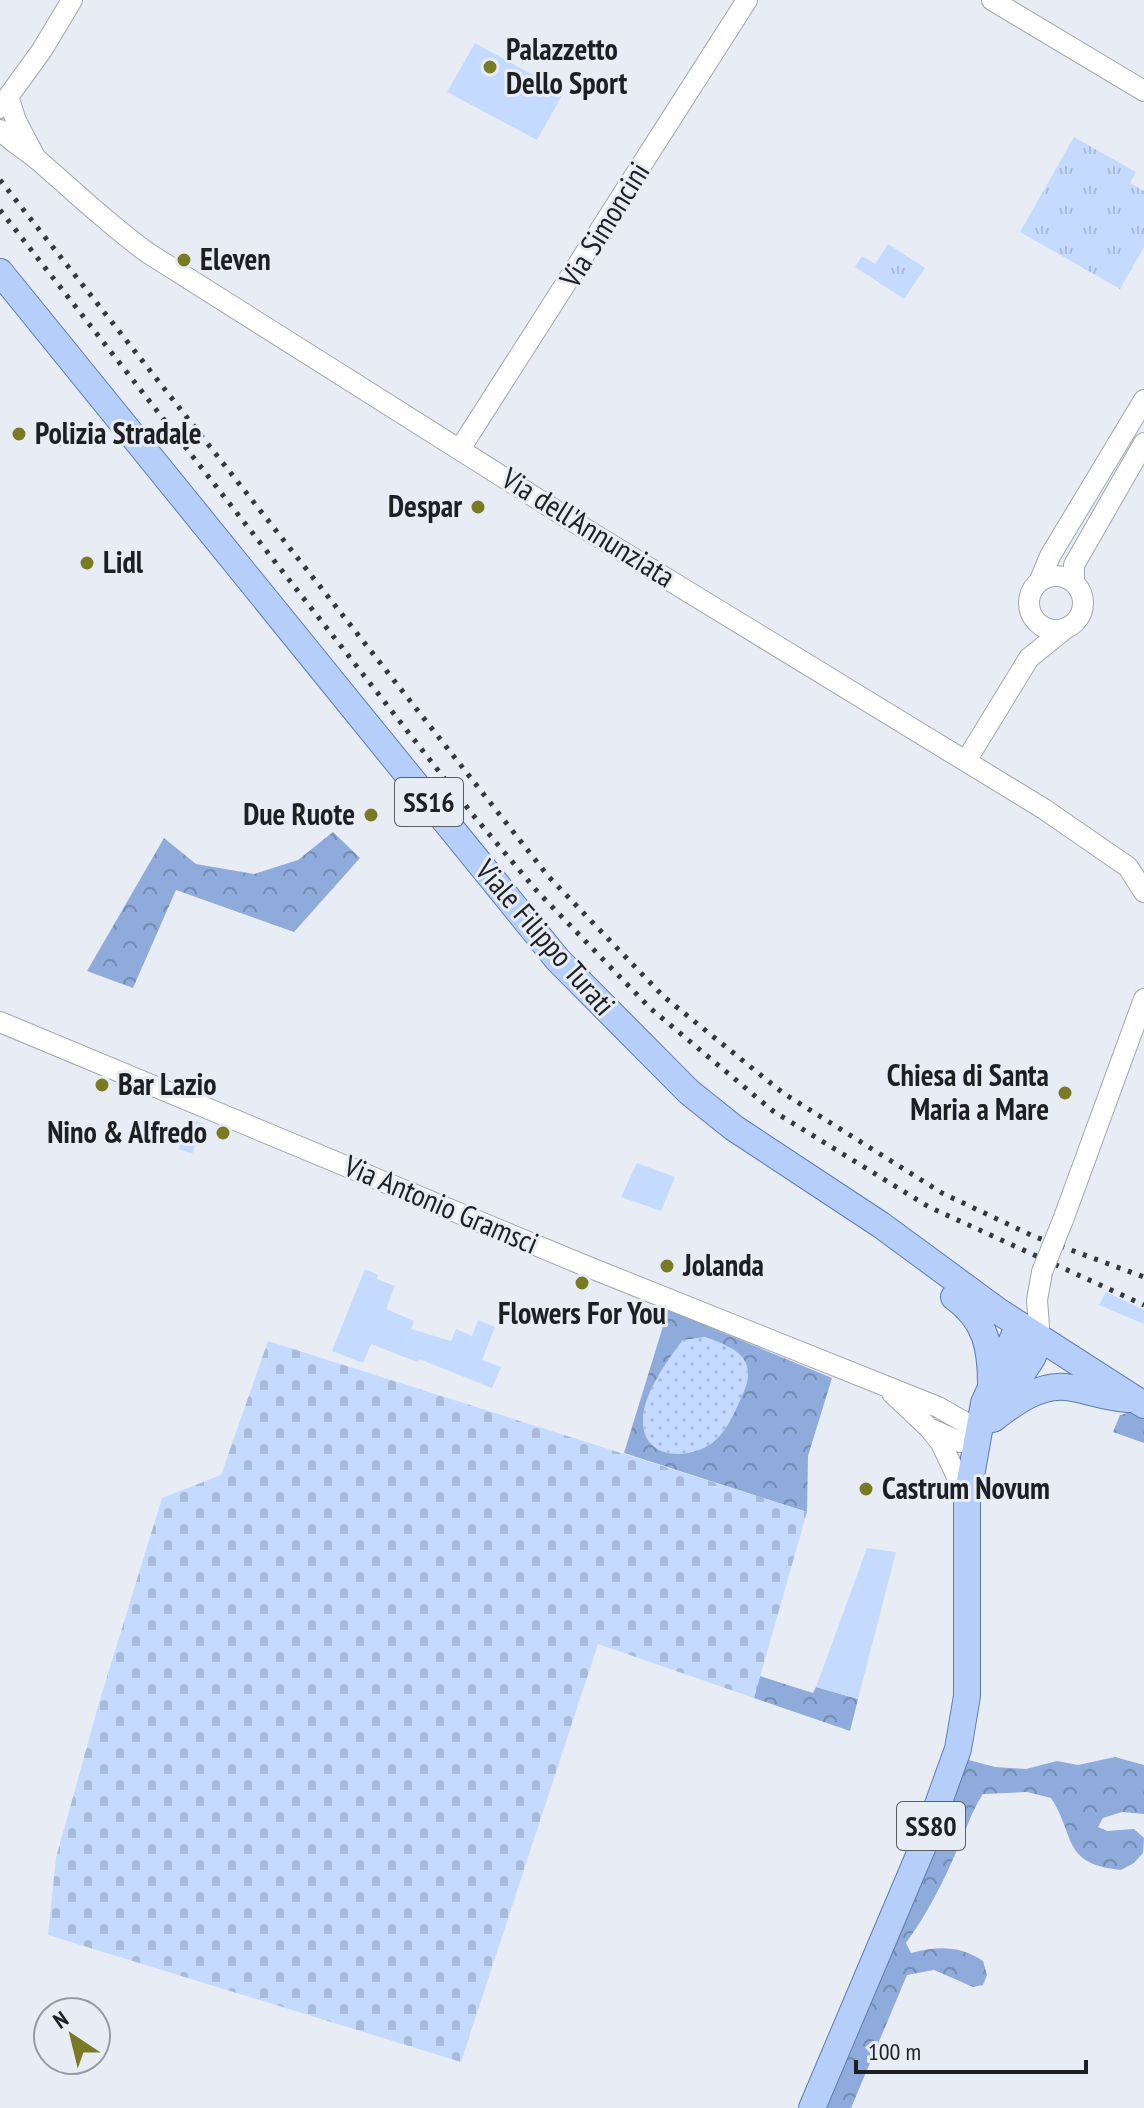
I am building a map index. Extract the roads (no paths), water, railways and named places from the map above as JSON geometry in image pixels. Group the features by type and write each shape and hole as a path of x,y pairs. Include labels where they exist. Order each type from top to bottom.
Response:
{"main road":[{"name":"Viale Filippo Turati","path":"0,272 558,960 689,1092 734,1128 881,1225 1030,1332 1140,1403"},
{"name":"SS80","path":"928,1260 939,1286 963,1303 984,1330 991,1360 991,1384"},
{"name":"SS80","path":"812,2108 923,1846 958,1749 967,1696 967,1498 978,1443 979,1420 991,1384 1030,1332"},
{"name":"SS80","path":"978,1443 1032,1358 1030,1332"},
{"name":"SS80","path":"993,1419 1012,1404 1053,1387 1073,1388 1140,1403"}],"street":[{"path":"4,103 72,0"},
{"name":"Via Simoncini","path":"460,449 747,0"},
{"path":"992,0 1144,91"},
{"path":"1017,0 1144,76"},
{"name":"Via dell'Annunziata","path":"4,103 35,157"},
{"name":"Via dell'Annunziata","path":"0,130 15,146 35,157 113,227 148,253 574,522 966,761 1128,867 1144,892"},
{"path":"1029,658 1030,595 1050,556 1144,400"},
{"path":"1074,582 1074,565 1144,443"},
{"path":"966,761 1029,658 1076,622 1083,607 1080,589 1074,582 1058,575 1040,580"},
{"path":"1030,613 1048,630 1065,629"},
{"path":"1030,1332 1042,1272 1144,999"},
{"name":"Via Antonio Gramsci","path":"0,1022 569,1259 938,1407 966,1423 978,1443"},
{"path":"938,1407 955,1407 970,1401 991,1384"},
{"name":"Via Antonio Gramsci","path":"883,1385 929,1428 949,1458 967,1498"},
{"name":"Via Antonio Gramsci","path":"929,1428 960,1442 978,1443"}],"railway":[{"path":"0,180 548,876 663,996 783,1093 942,1193 1033,1236 1144,1277"},
{"path":"0,210 473,815 536,890 650,1008 773,1111 929,1207 1144,1305"}],"place":[{"name":"Palazzetto Dello Sport","path":"490,67"},
{"name":"Eleven","path":"184,260"},
{"name":"Polizia Stradale","path":"19,434"},
{"name":"Despar","path":"478,507"},
{"name":"Lidl","path":"87,563"},
{"name":"Due Ruote","path":"371,815"},
{"name":"Bar Lazio","path":"102,1085"},
{"name":"Chiesa di Santa Maria a Mare","path":"1065,1093"},
{"name":"Nino & Alfredo","path":"223,1133"},
{"name":"Jolanda","path":"667,1266"},
{"name":"Flowers For You","path":"582,1283"},
{"name":"Castrum Novum","path":"866,1489"}]}
